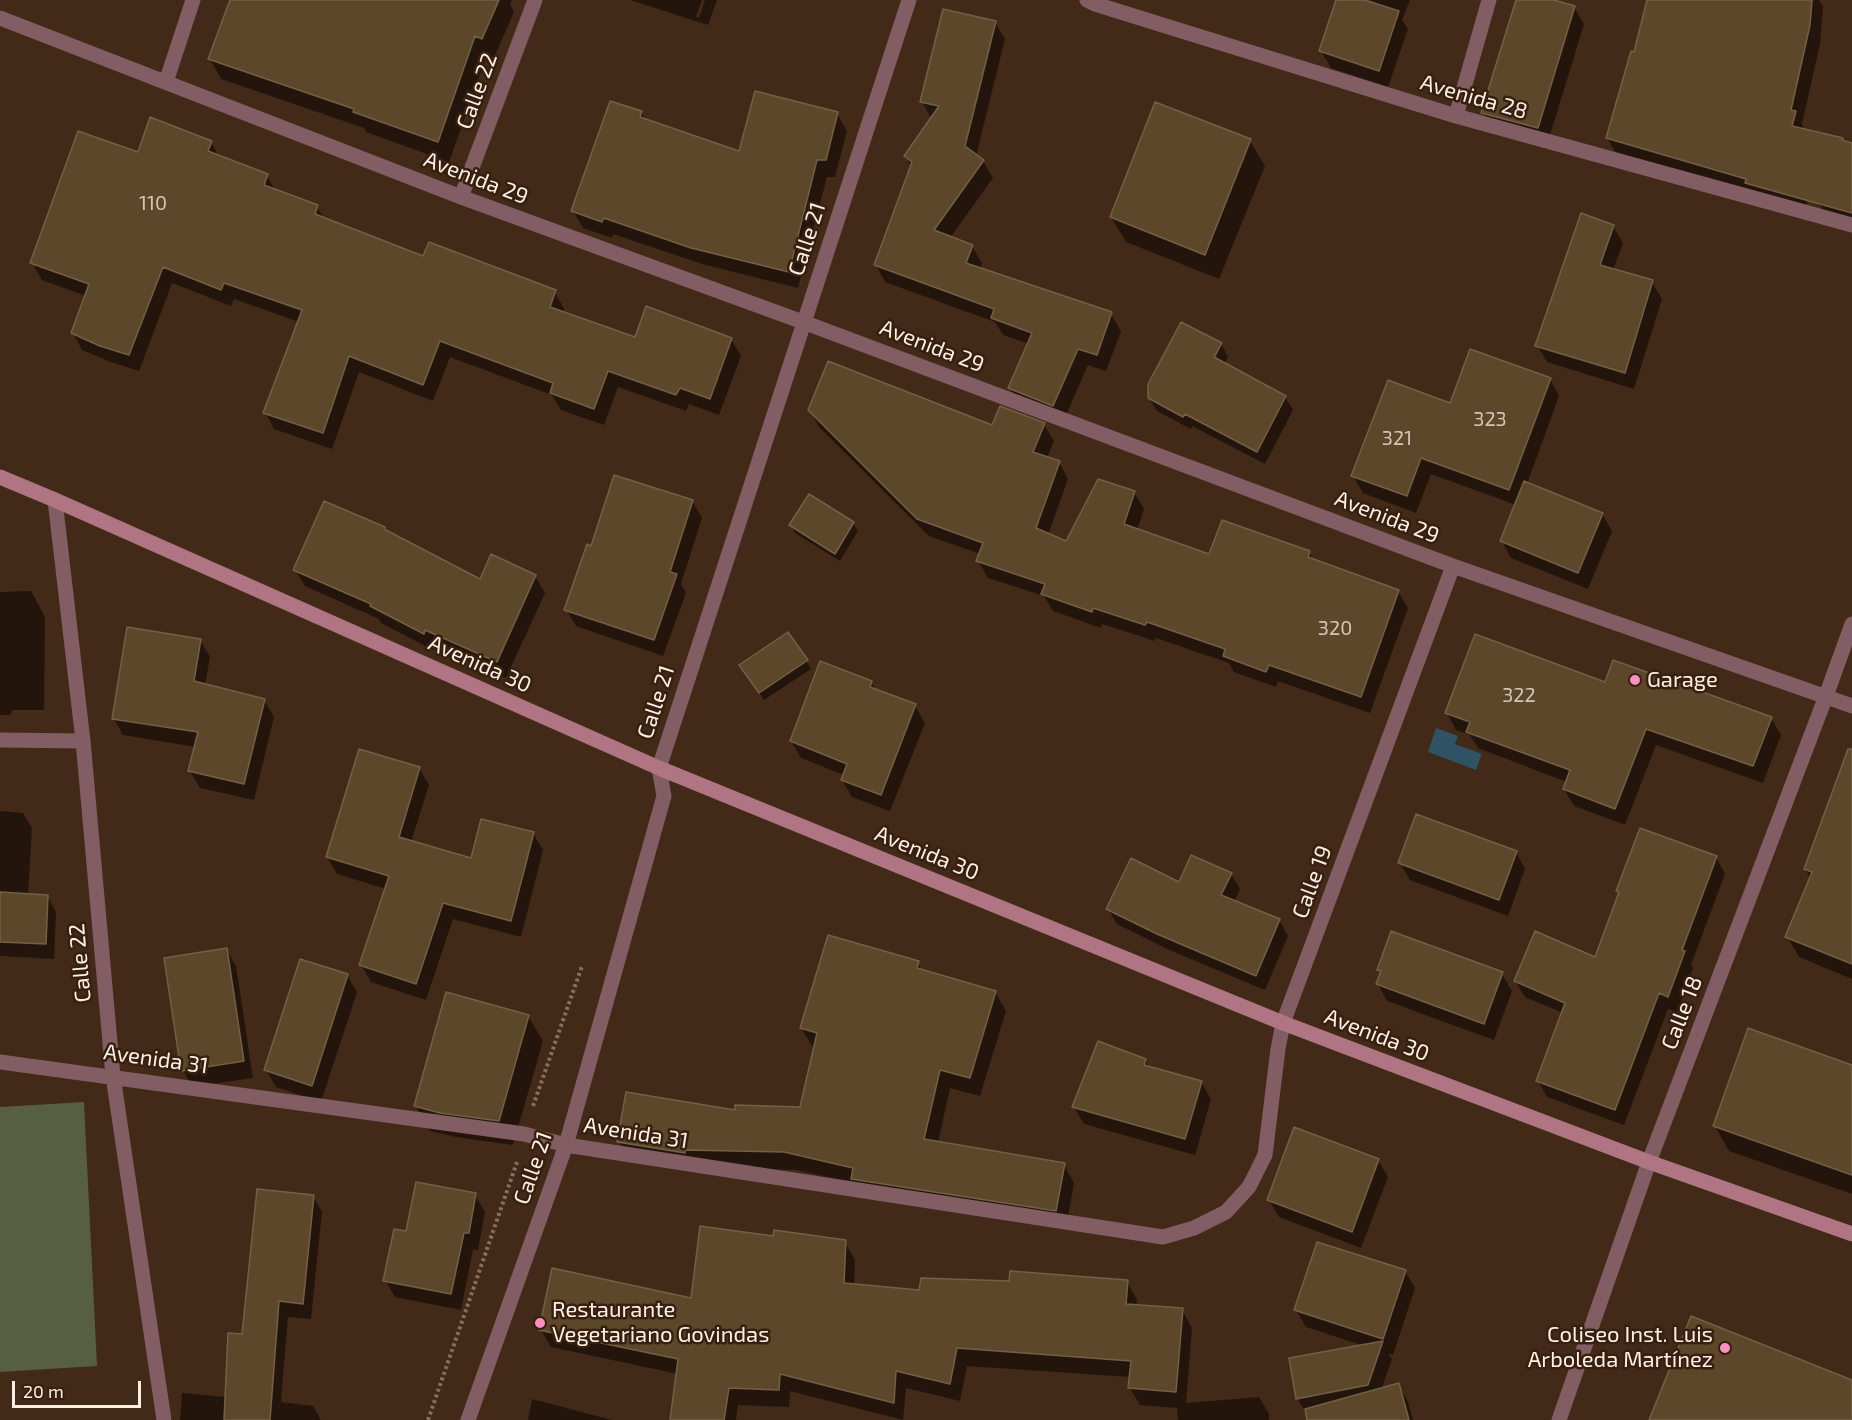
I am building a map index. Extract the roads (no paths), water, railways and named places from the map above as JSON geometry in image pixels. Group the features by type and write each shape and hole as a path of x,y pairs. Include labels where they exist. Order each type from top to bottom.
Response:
{"street":[{"path":"166,82 192,0"},
{"name":"Calle 22","path":"461,197 535,0"},
{"name":"Calle 21","path":"468,1420 566,1145 664,796 659,768 909,0"},
{"name":"Avenida 28","path":"1088,0 1106,8 1456,116 1852,225"},
{"path":"1456,116 1489,0"},
{"name":"Avenida 29","path":"0,18 461,197 803,322 1453,567 1852,706"},
{"name":"Avenida 30","path":"0,477 659,768 1283,1023 1649,1162 1852,1234"},
{"name":"Calle 22","path":"55,500 82,741 113,1076 164,1420"},
{"name":"Calle 19","path":"1226,1212 1249,1186 1265,1155 1283,1023 1453,567"},
{"name":"Calle 18","path":"1560,1420 1649,1162 1852,624"},
{"path":"0,740 82,741"},
{"name":"Avenida 31","path":"0,1062 524,1134 566,1145 1163,1237 1194,1228 1226,1212"}],"water":[{"path":"1436,728 1458,736 1455,744 1482,754 1476,770 1428,752"}],"place":[{"name":"Garage","path":"1635,680"},
{"name":"Restaurante Vegetariano Govindas","path":"540,1323"},
{"name":"Coliseo Inst. Luis Arboleda Martínez","path":"1725,1348"}]}
